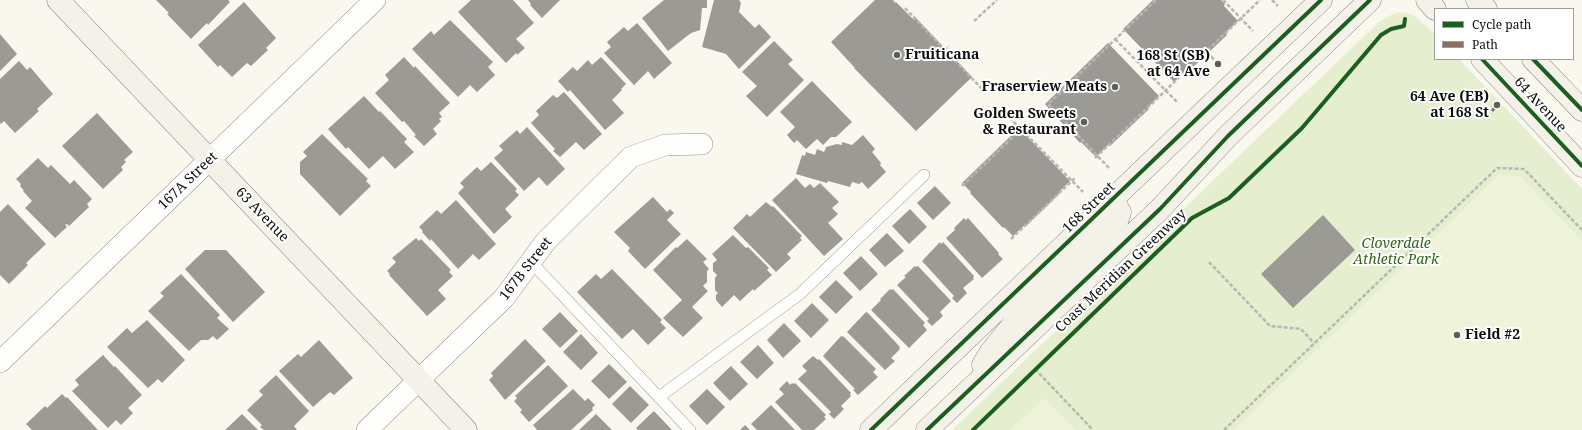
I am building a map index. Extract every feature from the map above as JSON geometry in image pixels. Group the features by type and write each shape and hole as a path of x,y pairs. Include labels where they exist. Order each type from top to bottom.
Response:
{"main road":[{"name":"63 Avenue","path":"58,0 466,430"},
{"name":"168 Street","path":"871,430 1321,0"},
{"path":"927,430 1160,209 1228,136 1370,0"},
{"path":"1427,0 1434,8"},
{"path":"1477,0 1485,8"},
{"name":"64 Avenue","path":"1483,60 1582,166"},
{"name":"64 Avenue","path":"1534,60 1582,110"},
{"path":"977,382 990,353 1007,331 1101,239 1117,221 1120,212 1113,200"}],"street":[{"name":"167A Street","path":"0,362 375,0"},
{"name":"167B Street","path":"367,430 504,298 546,241 631,157 665,145 702,144"}],"lane":[{"path":"658,397 800,294 924,175"},
{"path":"531,262 690,430"}],"path":[{"path":"974,21 997,0"},
{"path":"1109,168 1047,105 1156,0"},
{"path":"1223,0 1253,31"},
{"path":"1095,158 1260,0"},
{"path":"1272,0 1278,6"},
{"path":"905,8 985,92"},
{"path":"1115,39 1177,102"},
{"path":"944,50 949,46"},
{"path":"1207,52 1218,64"},
{"path":"1005,113 1083,192"},
{"path":"962,186 1024,126"},
{"path":"1224,430 1497,168 1524,170 1582,230"},
{"path":"1011,239 1075,178"},
{"path":"1209,262 1270,326 1301,329 1315,343"},
{"path":"1029,375 1040,364"},
{"path":"1035,369 1093,430"}],"green space":[{"name":"Cloverdale Athletic Park","path":"1404,12 1414,15 1434,33 1434,60 1460,60 1582,189 1582,430 952,430 1380,21 1395,13"},
{"name":"Field #2","path":"1499,175 1520,176 1582,241 1582,430 1233,430"},
{"path":"1044,398 1075,430 1010,430"}],"building":[{"path":"156,0 228,0 230,2 208,25 207,23 191,39"},
{"path":"471,0 513,0 534,23 516,39 525,48 517,55 516,53 506,63 458,12"},
{"path":"528,0 560,0 542,18 530,5 531,4"},
{"path":"664,0 707,0 707,8 702,8 700,30 691,33 668,51 642,18"},
{"path":"714,0 739,0 741,3 739,12 755,28 759,24 771,37 739,69 726,54 702,47"},
{"name":"Fruiticana","path":"875,0 893,0 913,19 915,17 972,77 916,131 854,68 831,42"},
{"path":"1153,0 1221,0 1225,4 1224,6 1238,21 1225,33 1227,35 1188,72 1187,70 1174,82 1123,29"},
{"path":"244,2 276,38 266,48 268,50 251,66 247,63 232,77 220,65 218,67 198,45"},
{"path":"450,20 493,62 488,67 495,75 477,92 470,85 458,97 412,49 431,31 434,35"},
{"path":"637,23 672,63 654,79 648,71 634,85 604,53 611,47 607,42 624,27 628,31"},
{"path":"0,34 17,54 0,71"},
{"path":"774,41 793,60 788,64 804,80 767,117 746,96 757,86 742,72"},
{"path":"1108,43 1159,96 1147,108 1149,109 1110,146 1108,145 1096,157 1081,142 1080,143 1045,104"},
{"path":"404,57 414,68 415,66 450,103 439,113 442,117 439,119 441,121 433,129 437,134 424,146 414,136 416,135 404,121 402,122 375,93 389,80 385,75"},
{"path":"601,57 626,84 612,100 624,113 605,130 570,90 568,92 558,81 573,67 577,71 588,60 592,65"},
{"path":"19,61 27,70 30,67 53,94 37,109 39,111 15,133 4,121 1,124 0,123 0,79"},
{"path":"812,81 852,122 836,137 831,137 823,145 817,139 806,149 797,140 794,143 787,135 795,127 780,112"},
{"path":"564,92 602,134 584,150 576,142 560,157 553,151 555,149 531,123 539,115 536,111 553,95 557,98"},
{"path":"364,96 407,139 404,142 414,152 395,169 383,156 369,169 348,147 346,149 328,129"},
{"path":"97,113 133,152 124,160 126,162 121,167 123,170 103,189 62,146"},
{"path":"527,127 565,169 547,186 539,177 524,191 494,158 503,150 499,146 517,130 520,134"},
{"path":"1019,128 1070,181 1058,193 1059,194 1027,225 1026,224 1013,236 1004,227 1003,228 962,183"},
{"path":"322,134 368,179 366,181 371,186 340,216 300,174 300,162 307,156 303,152"},
{"path":"863,135 875,149 872,152 886,172 868,189 862,182 859,184 852,182 850,187 828,181 827,183 796,174 802,155 805,156 806,152 815,155 817,149 824,152 826,147 837,144 842,145 842,142 852,145"},
{"path":"38,158 48,168 51,165 70,184 74,180 92,199 87,204 89,207 69,226 67,224 65,225 67,227 55,238 25,208 32,201 23,191 20,186 21,184 16,179"},
{"path":"491,162 517,189 515,191 519,195 505,209 512,217 494,234 458,193 464,187 460,183 477,167 481,171"},
{"path":"796,178 805,188 810,184 814,188 820,183 839,202 832,208 838,214 828,223 843,239 824,256 772,200"},
{"path":"935,186 951,203 933,220 917,203"},
{"path":"653,197 667,212 670,209 674,213 667,220 681,234 645,269 628,251 630,248 614,232"},
{"path":"456,200 496,244 479,260 473,254 458,269 431,239 430,241 419,227 437,210 441,214"},
{"path":"766,202 772,207 773,206 802,236 800,238 802,240 787,254 791,258 776,272 733,228 747,214 750,217"},
{"path":"8,204 46,244 26,263 28,265 9,284 0,275 0,212"},
{"path":"910,209 927,227 909,244 892,226"},
{"path":"1323,215 1355,250 1293,308 1261,274"},
{"path":"964,218 966,220 968,218 1003,259 982,278 946,238 955,230 954,228"},
{"path":"887,233 904,251 885,267 869,250"},
{"path":"733,235 746,248 748,247 769,268 767,270 772,275 740,301 734,295 722,307 716,300 716,295 718,293 715,290 715,278 717,275 713,271 713,263 717,260 712,254"},
{"path":"416,238 419,241 421,239 451,270 449,272 453,276 438,290 446,299 427,316 387,271 396,262 392,258"},
{"path":"687,239 707,259 703,262 709,269 707,271 707,282 703,286 708,291 692,307 703,318 683,337 663,318 682,300 653,270 676,247 677,248"},
{"path":"940,242 941,244 943,242 974,276 974,279 963,288 967,293 957,303 952,298 954,296 922,261"},
{"path":"205,250 226,250 265,292 233,322 185,269"},
{"path":"861,256 878,274 860,291 843,273"},
{"path":"915,266 918,266 951,301 940,312 943,316 932,326 927,321 929,319 897,285"},
{"path":"612,269 662,320 660,322 666,328 648,345 633,329 622,339 577,292 596,274 601,279"},
{"path":"181,274 220,315 217,318 229,329 217,340 213,336 208,340 201,340 189,351 148,311 164,296 160,293"},
{"path":"836,280 853,297 836,314 819,297"},
{"path":"890,289 893,289 925,323 923,325 927,330 909,348 871,310"},
{"path":"812,303 829,320 811,338 794,321"},
{"path":"560,312 578,331 560,348 542,329"},
{"path":"866,312 900,347 900,349 891,358 895,361 885,370 847,332"},
{"path":"147,320 185,360 162,383 158,379 148,388 107,347 127,328 132,333"},
{"path":"784,323 801,341 783,358 767,340"},
{"path":"581,334 598,353 581,370 563,352"},
{"path":"841,336 843,336 876,369 873,372 878,377 858,395 853,390 855,389 823,356"},
{"path":"525,339 546,361 505,400 489,380 493,376 491,373"},
{"path":"319,340 353,378 334,395 330,392 313,407 279,371 298,354 301,357"},
{"path":"758,345 774,363 757,379 740,362"},
{"path":"103,355 142,395 128,408 133,413 121,425 116,420 108,428 72,391 79,385 75,380"},
{"path":"813,356 818,360 819,359 851,393 851,396 841,406 844,409 834,419 829,414 831,412 798,379 807,371 802,366"},
{"path":"609,364 627,382 609,399 591,381"},
{"path":"548,365 568,386 529,422 520,412 522,410 514,401 517,398 515,396"},
{"path":"731,366 748,384 730,401 713,383"},
{"path":"276,375 309,411 294,426 297,430 264,430 260,427 262,425 247,410 263,395 259,391"},
{"path":"787,381 790,385 795,383 826,415 824,417 826,419 814,430 802,430 775,402 784,394 779,389"},
{"path":"630,386 649,405 631,423 612,404"},
{"path":"573,389 585,401 588,398 595,405 592,408 593,410 571,430 537,430 533,425"},
{"path":"707,389 725,407 707,425 689,406"},
{"path":"62,394 66,398 67,397 98,430 32,430 26,424 45,406 47,408"},
{"path":"771,405 795,430 757,430 751,424"},
{"path":"654,411 672,430 638,430 636,428"},
{"path":"242,414 258,430 225,430"},
{"path":"596,414 612,430 579,430"},
{"path":"745,425 750,430 740,430"}],"marked path":[{"path":"1492,111 1497,105"}],"cycle path":[{"path":"871,430 1321,0"},
{"path":"927,430 1160,209 1228,136 1370,0"},
{"name":"Coast Meridian Greenway","path":"973,430 1192,218 1229,198 1302,128 1381,35 1391,29 1404,26 1405,19"},
{"path":"1483,60 1582,166"},
{"path":"1534,60 1582,110"}],"place":[{"name":"Fruiticana","path":"897,55"},
{"name":"168 St (SB) at 64 Ave","path":"1218,64"},
{"name":"Fraserview Meats","path":"1115,87"},
{"name":"64 Ave (EB) at 168 St","path":"1497,105"},
{"name":"Golden Sweets & Restaurant","path":"1084,122"},
{"name":"Field #2","path":"1457,335"}]}
